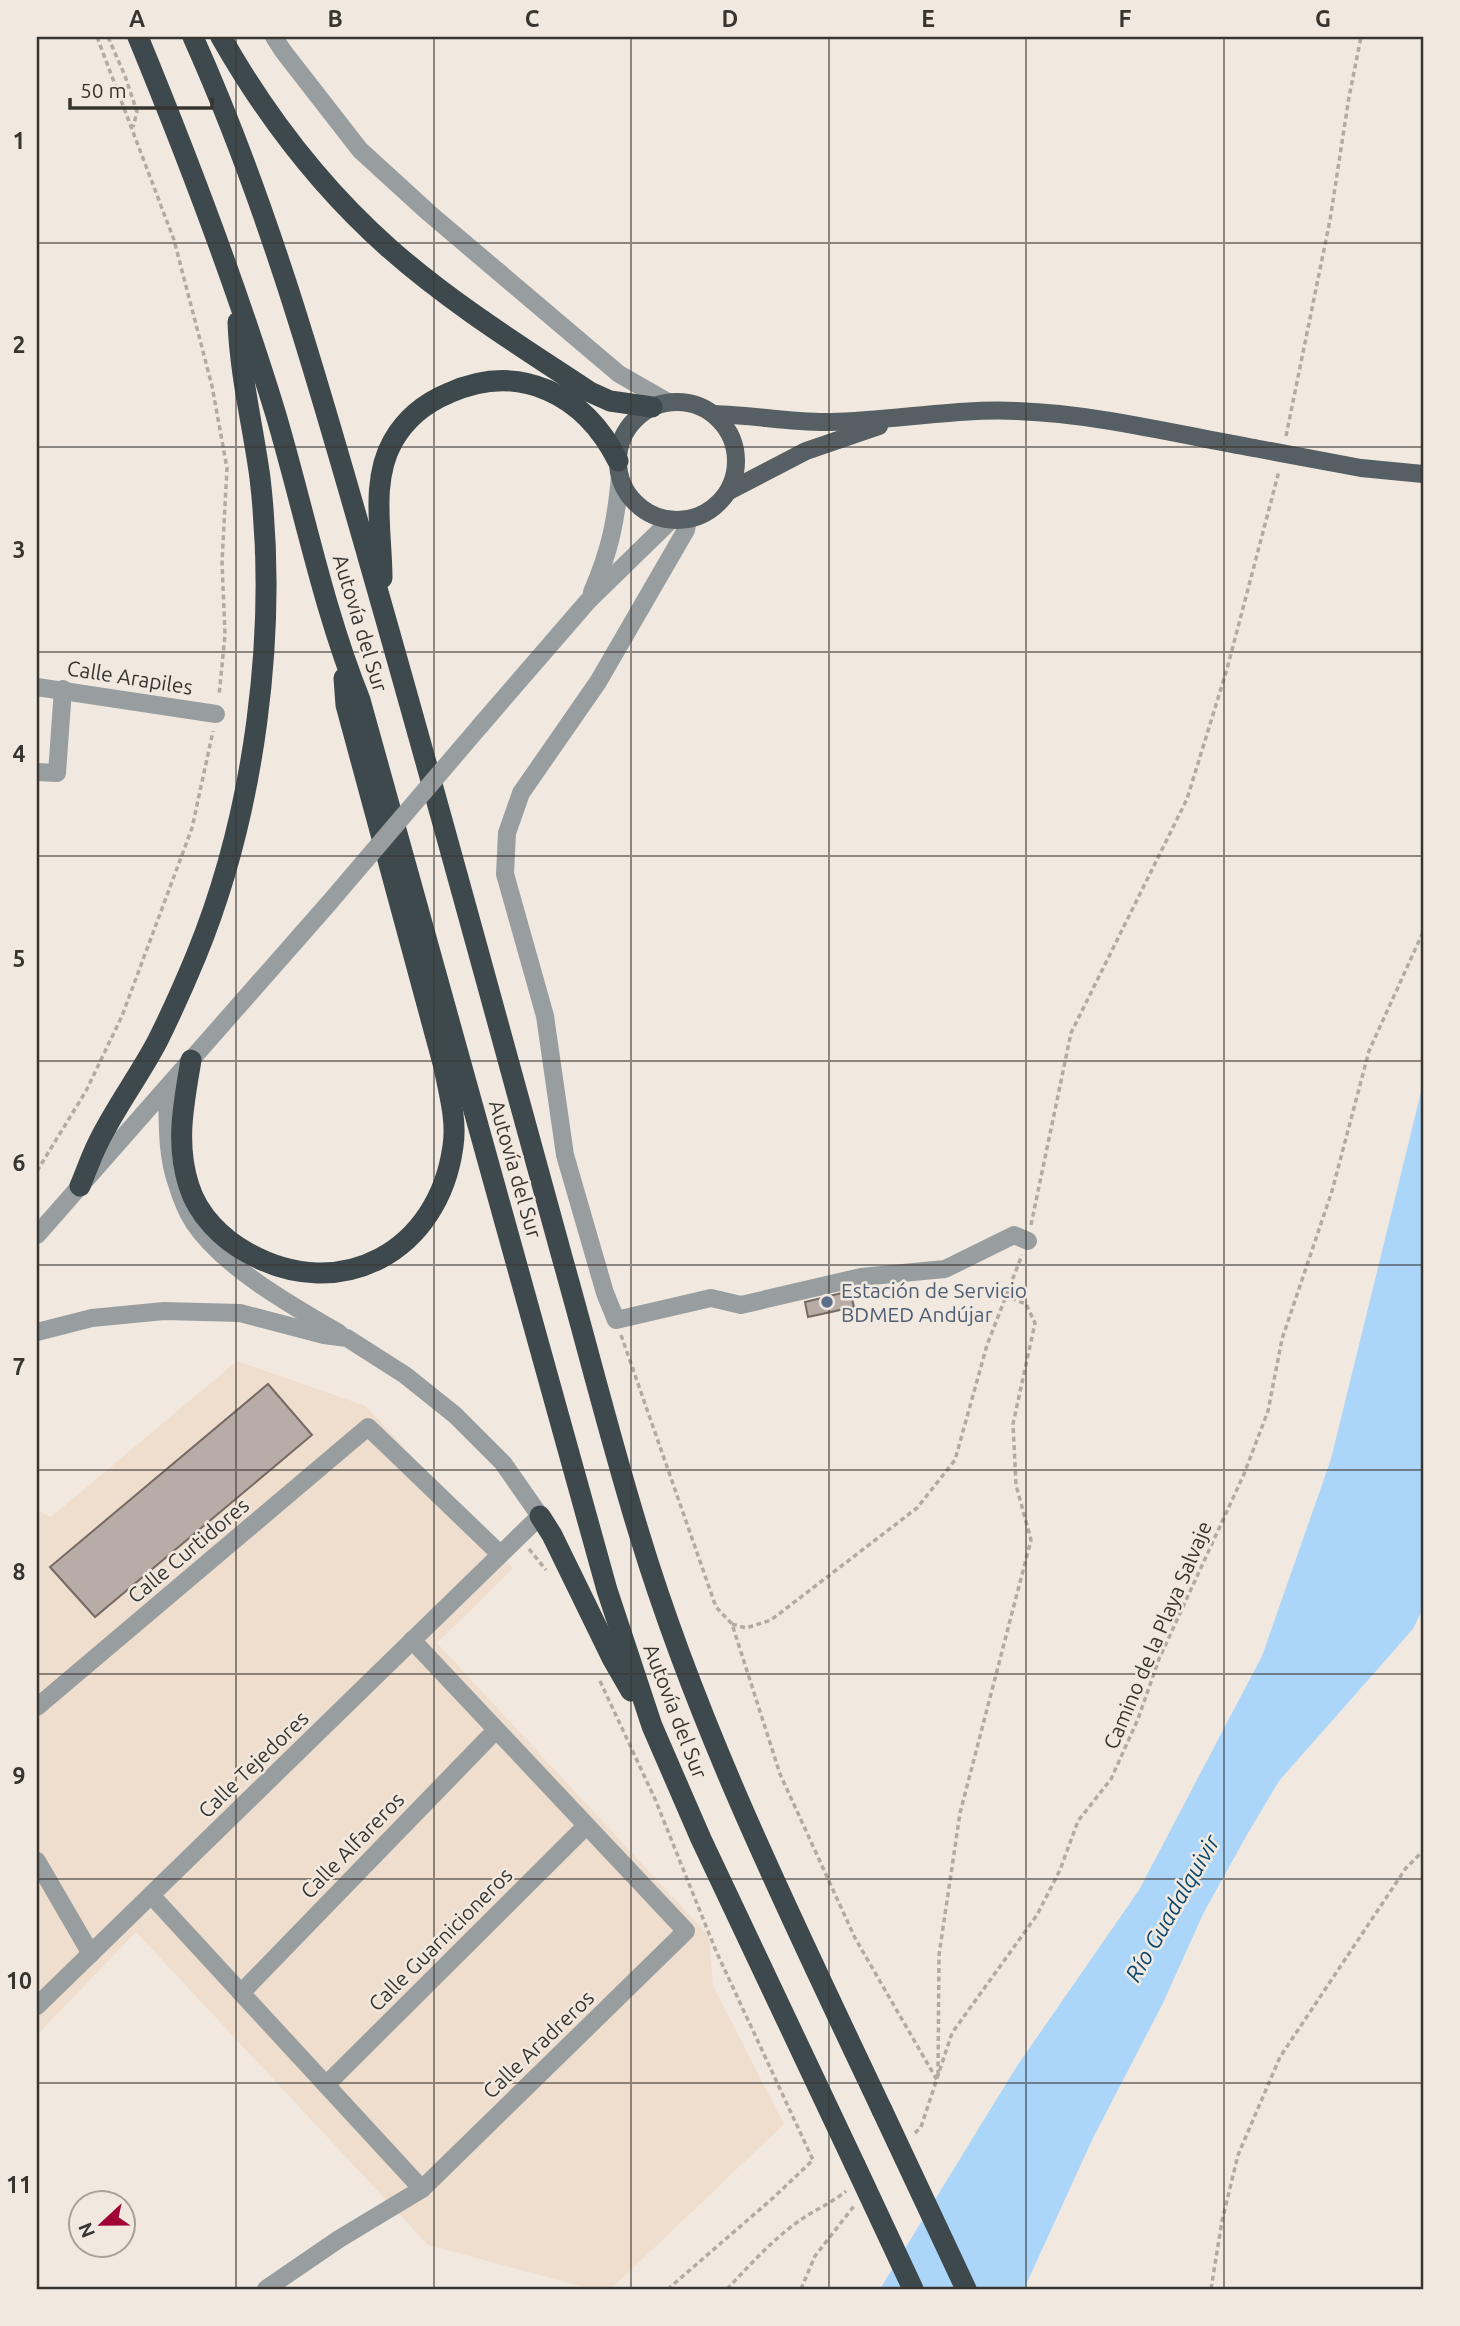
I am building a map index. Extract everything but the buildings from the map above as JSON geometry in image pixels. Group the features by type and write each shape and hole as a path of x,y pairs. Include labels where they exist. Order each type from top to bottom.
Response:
{"highway":[{"name":"Autovía del Sur","path":"138,37 179,136 237,295 276,415 343,659 363,713 607,1590 652,1726 701,1839 914,2289"},
{"name":"Autovía del Sur","path":"193,37 214,83 252,184 311,356 639,1534 697,1703 749,1828 966,2289"},
{"path":"221,37 245,79 292,144 339,200 390,249 459,303 590,392 610,401 649,407"},
{"path":"79,1186 99,1142 157,1042 197,955 227,866 249,771 261,678 265,578 260,479 240,359 237,295"},
{"path":"382,605 382,468 393,442 408,418 432,400 486,380 520,382 544,388 570,401 589,418 609,444 619,469"},
{"path":"191,1060 180,1126 181,1153 190,1188 209,1223 236,1246 265,1262 298,1272 323,1274 355,1268 384,1257 411,1237 432,1212 445,1180 453,1145 452,1108 444,1067 346,705 343,659"},
{"path":"540,1516 552,1535 612,1658 652,1726"}],"main road":[{"path":"903,418 806,451 729,491 712,509 680,520 654,516 639,507 627,494 619,469 620,444 627,429 649,407 692,404 715,414 778,421 831,422 961,411 1017,411 1087,417 1362,468 1423,474"},
{"path":"715,414 734,442 737,458 729,491"}],"street":[{"path":"274,37 360,150 429,213 619,374 649,407"},
{"path":"619,374 649,407"},
{"path":"588,601 605,563 616,523 619,469"},
{"path":"37,1235 588,601 680,520 686,530 598,682 521,793 507,833 505,874 545,1016 565,1155 605,1293 616,1320 711,1298 741,1305 861,1277 944,1269 1014,1235 1028,1241"},
{"name":"Calle Arapiles","path":"37,687 216,714"},
{"path":"37,772 57,773 63,689"},
{"path":"167,1088 169,1145 176,1183 194,1223 218,1251 286,1303 405,1375 455,1415 503,1463 540,1516"},
{"path":"37,1332 92,1318 176,1311 240,1313 324,1335 347,1338"},
{"name":"Calle Curtidores","path":"37,1707 368,1427 500,1554"},
{"name":"Calle Tejedores","path":"37,2006 540,1516"},
{"name":"Calle Aradreros","path":"412,1640 686,1931 422,2189"},
{"name":"Calle Alfareros","path":"241,1993 496,1730"},
{"name":"Calle Guarnicioneros","path":"326,2084 586,1826"},
{"path":"37,1861 91,1954"},
{"path":"151,1895 422,2189 339,2239 266,2289"}],"path":[{"path":"37,1171 86,1091 122,1016 192,828 216,714 225,635 222,562 227,468 212,386 174,240 97,37"},
{"path":"108,37 137,112 133,128"},
{"path":"1286,439 1330,220 1361,37"},
{"path":"732,1624 746,1628 771,1620 917,1508 955,1460 986,1345 1028,1241 1071,1032 1187,799 1227,669 1281,465"},
{"name":"Camino de la Playa Salvaje","path":"911,2137 921,2127 952,2033 1037,1915 1060,1870 1078,1821 1111,1779 1138,1719 1159,1659 1244,1474 1268,1411 1282,1339 1332,1191 1369,1051 1423,932"},
{"path":"937,2080 939,1955 960,1813 1031,1539 1016,1485 1013,1424 1035,1323 1026,1304 1006,1296"},
{"path":"616,1320 716,1607 732,1624 780,1774 855,1938 937,2080"},
{"path":"1211,2289 1222,2221 1238,2155 1280,2057 1406,1868 1423,1851"},
{"path":"727,2289 765,2250 800,2220 836,2200 846,2191"},
{"path":"801,2289 815,2256 860,2198"}],"shaded area":[{"path":"237,1361 366,1406 513,1568 437,1643 709,1936 713,1986 784,2124 611,2289 592,2289 428,2245 136,1932 37,2035 37,1510 51,1517"}],"water":[{"name":"Río Guadalquivir","path":"1423,1084 1423,1608 1413,1629 1279,1781 1248,1833 1204,1912 1163,2003 1093,2138 1024,2289 880,2289 1017,2066 1139,1890 1262,1656 1331,1459"}],"place":[{"name":"Estación de Servicio BDMED Andújar","path":"827,1302"}]}
